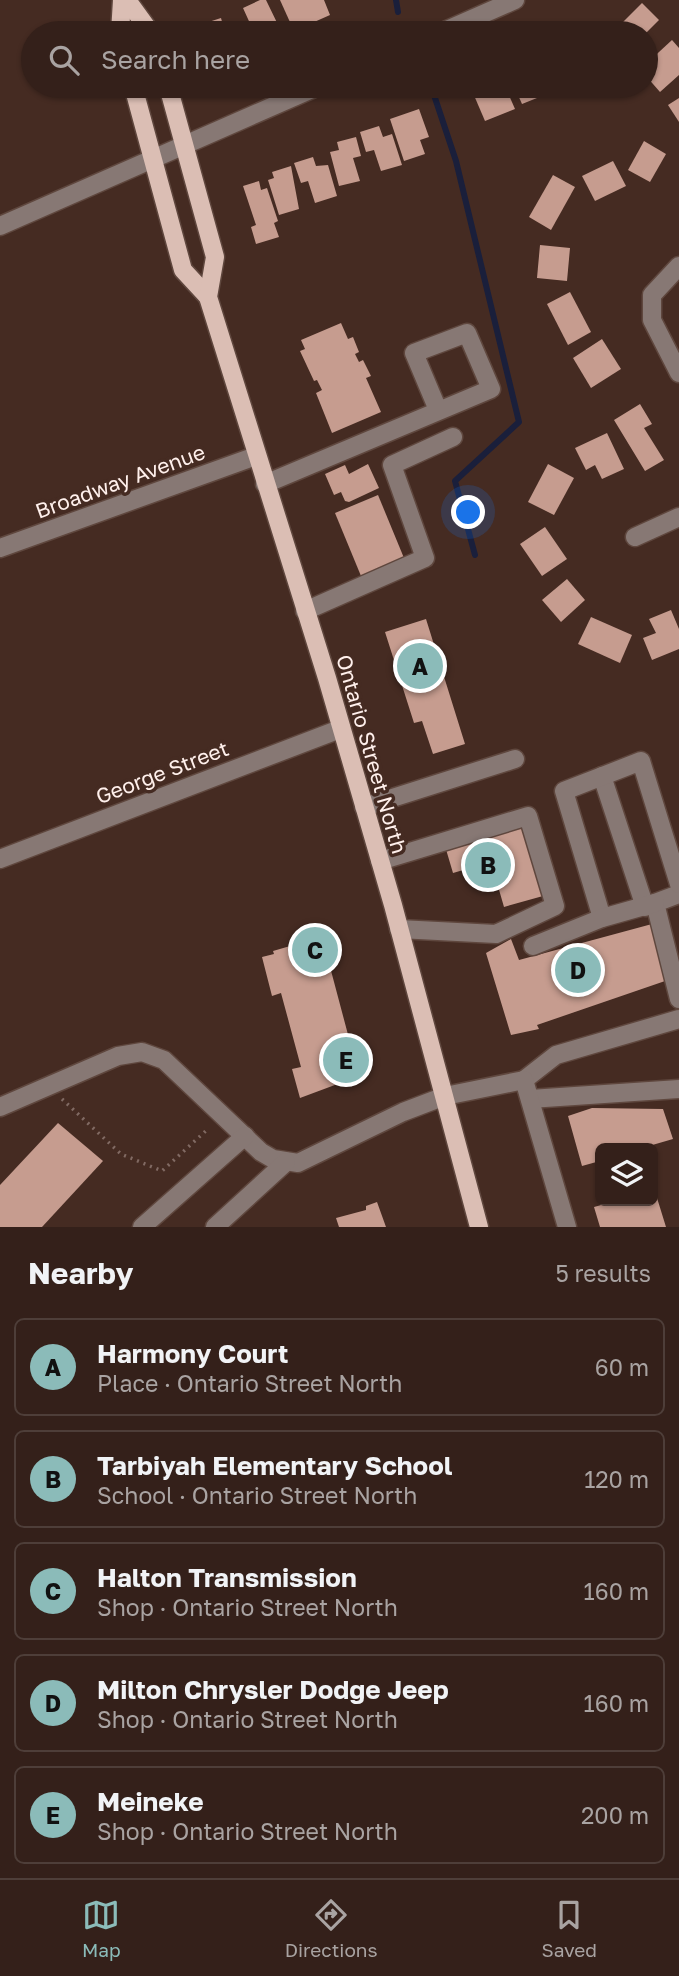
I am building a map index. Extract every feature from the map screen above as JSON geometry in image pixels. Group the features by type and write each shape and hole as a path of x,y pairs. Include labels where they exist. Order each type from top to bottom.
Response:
{"main road":[{"path":"121,21 124,0"},
{"path":"124,0 141,21"},
{"name":"Ontario Street North","path":"136,98 183,270 208,297 305,611 380,861 480,1227"},
{"name":"Ontario Street North","path":"172,98 215,257 208,297"}],"street":[{"path":"467,21 515,0"},
{"path":"0,226 292,98"},
{"path":"679,266 652,295 652,320 679,373"},
{"path":"265,484 491,389 467,333 414,353 438,410"},
{"path":"305,611 425,558 391,465 453,437"},
{"name":"Broadway Avenue","path":"0,548 256,456"},
{"path":"635,537 679,517"},
{"name":"George Street","path":"0,859 340,729"},
{"path":"364,807 515,759"},
{"path":"602,918 564,792 640,761 679,884"},
{"path":"602,776 650,905 679,999"},
{"path":"380,861 528,816 555,906 496,934 399,929"},
{"path":"533,946 602,918 679,894"},
{"path":"0,1107 129,1052 142,1052 163,1060 261,1152 286,1162 298,1163 403,1112 445,1096 524,1080 556,1055 679,1019"},
{"path":"524,1080 567,1227"},
{"path":"530,1099 675,1085"},
{"path":"142,1227 245,1136"},
{"path":"215,1227 286,1162"}],"path":[{"path":"47,1086 121,1154 162,1171 223,1116"}],"building":[{"path":"266,0 276,21 249,21 243,8"},
{"path":"280,0 324,0 330,15 316,21 289,21"},
{"path":"642,3 659,20 658,21 624,21"},
{"path":"672,40 679,48 679,75 660,92 658,90 658,53"},
{"path":"475,98 510,98 515,109 485,121"},
{"path":"519,98 537,98 522,104"},
{"path":"679,98 679,122 668,105"},
{"path":"419,109 429,137 420,140 425,154 404,161 390,119"},
{"path":"379,126 383,137 392,134 402,165 381,171 374,150 366,152 360,132"},
{"path":"356,137 361,156 353,158 360,181 339,186 330,152 339,150 337,142"},
{"path":"644,141 666,154 650,182 628,170"},
{"path":"313,157 316,166 328,165 337,196 315,203 308,181 301,183 294,163"},
{"path":"613,161 626,186 595,201 582,176"},
{"path":"291,166 299,209 279,215 268,180 274,178 272,172"},
{"path":"553,175 575,187 551,230 529,217"},
{"path":"259,181 261,190 267,188 278,221 274,223 279,237 256,244 251,227 256,225 243,186"},
{"path":"540,245 570,248 567,281 537,278"},
{"path":"570,292 591,332 568,345 547,304"},
{"path":"341,323 348,339 353,337 359,352 355,354 359,362 363,360 371,376 366,378 381,412 332,433 316,393 322,390 317,380 314,381 300,351 305,349 301,340"},
{"path":"602,339 621,369 591,388 573,358"},
{"path":"640,404 652,424 644,428 664,460 645,471 614,420"},
{"path":"607,433 624,469 602,479 595,465 586,470 575,448"},
{"path":"368,464 379,488 349,502 345,501 341,492 334,495 325,474 345,465 349,474"},
{"path":"548,464 574,478 554,515 528,502"},
{"path":"378,495 404,558 361,576 335,513"},
{"path":"545,527 567,559 542,576 520,544"},
{"path":"567,579 585,600 561,622 542,600"},
{"path":"671,610 679,629 679,649 652,660 643,638 656,633 649,619"},
{"path":"591,617 632,635 620,663 578,644"},
{"path":"426,619 465,744 433,754 422,721 414,723 385,632"},
{"path":"522,823 543,896 504,907 491,862 453,873 445,846"},
{"path":"652,924 668,980 537,1025 539,1029 511,1035 486,953 511,939 519,960"},
{"path":"321,933 359,1076 300,1098 292,1069 301,1067 281,993 272,996 262,957 297,944 296,940"},
{"path":"592,1108 663,1109 673,1139 658,1143 595,1143 595,1162 582,1166 568,1116"},
{"path":"58,1123 103,1161 42,1227 0,1227 0,1185"},
{"path":"658,1201 666,1227 600,1227 594,1207 658,1206"},
{"path":"377,1202 386,1227 339,1227 336,1218 366,1210 366,1206"}],"waterway":[{"path":"396,0 398,12"},
{"path":"435,98 456,161 519,422 455,481 475,555"}],"place":[{"name":"Harmony Court","path":"420,666"},
{"name":"Tarbiyah Elementary School","path":"488,865"},
{"name":"Halton Transmission","path":"315,950"},
{"name":"Milton Chrysler Dodge Jeep","path":"578,970"},
{"name":"Meineke","path":"346,1060"}]}
